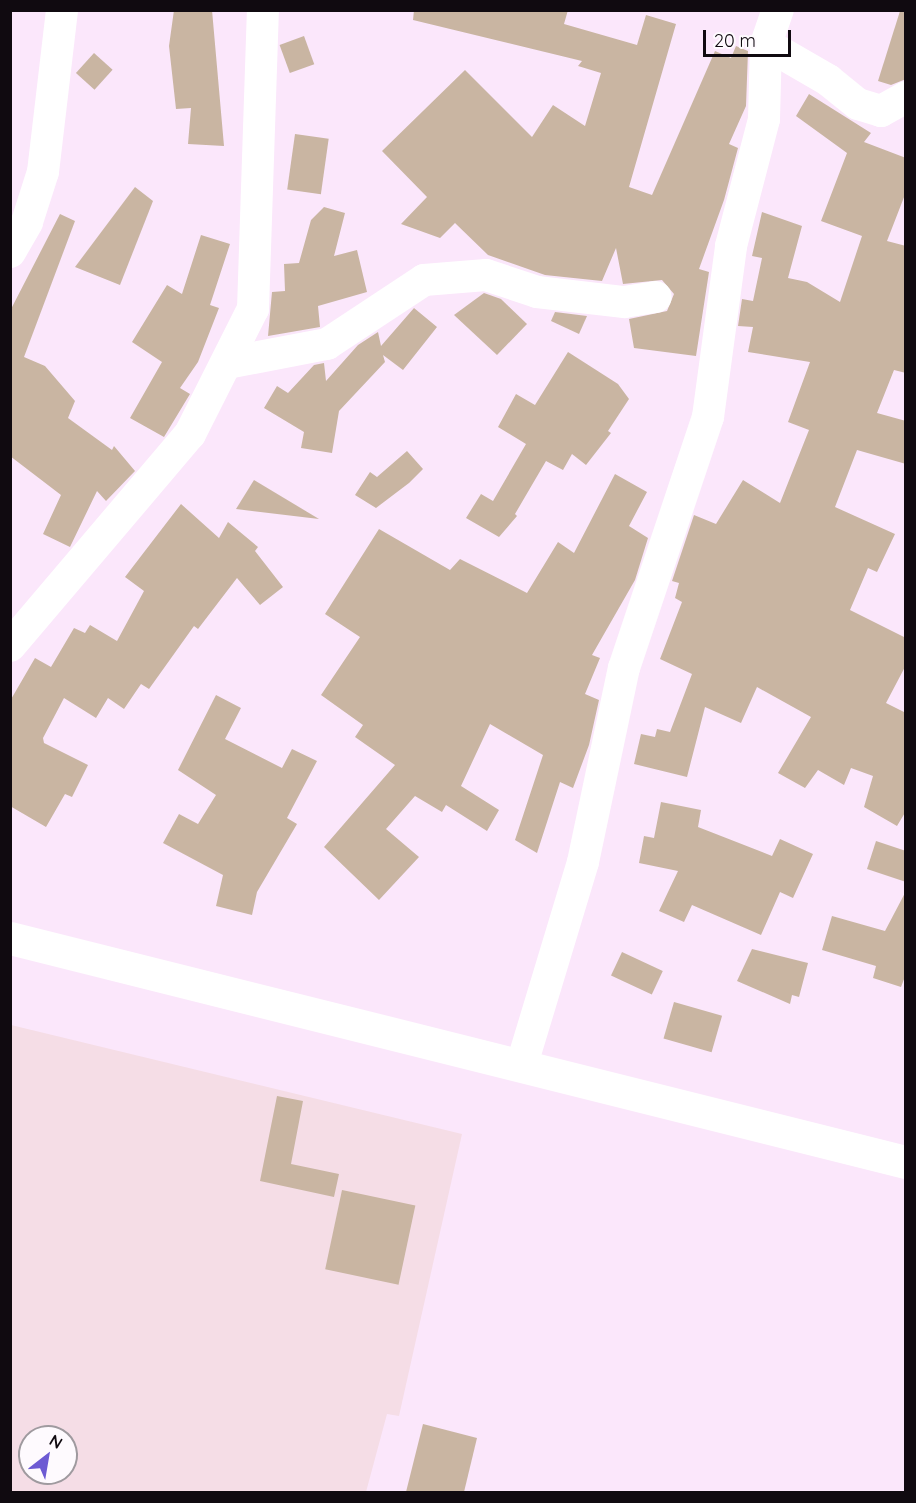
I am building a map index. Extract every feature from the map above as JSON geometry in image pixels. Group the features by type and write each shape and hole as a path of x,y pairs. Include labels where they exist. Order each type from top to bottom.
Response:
{"main road":[{"path":"10,938 522,1064 906,1162"}],"street":[{"path":"10,252 27,222 43,172 62,10"},
{"path":"10,646 190,434 253,309 263,10"},
{"path":"522,1064 583,862 624,668 708,417 731,246 764,119 766,44 778,10"},
{"path":"766,44 828,80 858,104 897,112"},
{"path":"227,363 327,344 424,280 486,275 537,292 624,302 656,297"}],"shaded area":[{"path":"11,1025 462,1134 399,1416 387,1414 366,1492 11,1492"}],"building":[{"path":"174,10 212,10 224,146 188,144 191,108 176,109 169,46"},
{"path":"414,10 568,10 564,24 637,45 646,15 676,24 629,187 652,195 715,51 731,58 736,46 748,51 746,106 729,144 738,148 724,200 699,269 709,272 696,356 634,348 629,319 667,311 674,294 662,280 623,284 616,248 602,281 545,275 488,255 455,223 440,238 401,224 427,197 382,151 465,70 532,137 553,105 585,126 601,73 578,66 582,61 413,20"},
{"path":"900,11 906,12 906,79 891,85 878,81"},
{"path":"304,36 314,64 290,73 280,45"},
{"path":"94,53 113,70 95,90 76,73"},
{"path":"809,94 871,133 864,142 906,158 906,192 887,241 906,246 906,373 894,370 877,413 906,421 906,464 857,450 835,507 895,534 877,572 868,568 850,610 906,638 906,665 886,703 906,713 906,811 897,826 864,807 873,776 851,768 844,785 818,770 805,788 778,773 811,717 757,687 741,723 705,707 687,777 634,764 641,734 655,737 657,729 670,732 692,674 660,659 682,602 675,598 679,583 672,581 694,515 716,524 743,480 780,503 809,430 788,422 810,362 748,352 753,327 738,326 742,299 753,301 762,258 752,256 762,212 802,226 788,278 807,282 840,302 862,236 821,221 847,153 796,116"},
{"path":"295,134 329,139 321,194 287,189"},
{"path":"135,187 153,201 120,285 75,267"},
{"path":"324,207 345,213 334,256 357,250 367,292 318,306 320,327 268,336 272,292 285,291 284,264 299,263 311,220"},
{"path":"60,214 75,221 24,357 45,366 75,401 68,418 112,450 114,446 135,471 106,501 97,491 70,547 43,534 61,495 10,456 10,311"},
{"path":"201,235 230,244 210,305 219,308 198,362 180,388 190,394 164,437 130,418 162,362 132,342 167,285 182,294"},
{"path":"484,293 501,299 527,324 497,355 454,315"},
{"path":"414,308 437,327 403,370 383,355 385,362 339,411 332,453 301,448 304,432 264,408 277,386 288,393 314,365 324,363 326,381 358,345 378,332 381,346"},
{"path":"555,312 587,316 579,334 551,321"},
{"path":"568,352 618,384 629,399 608,431 611,433 586,465 572,454 563,470 546,461 515,514 517,516 499,537 466,518 481,494 493,501 526,444 498,427 516,394 535,405"},
{"path":"407,451 423,469 409,483 376,508 355,495 370,472 377,477"},
{"path":"615,474 647,492 629,526 648,538 635,580 592,655 600,658 585,694 599,700 589,745 573,788 560,782 537,853 515,840 543,755 490,724 461,786 499,810 487,831 446,805 442,812 415,796 386,829 419,857 379,900 324,847 395,765 355,737 363,725 321,695 360,637 325,614 379,529 450,570 460,559 527,593 558,542 574,553"},
{"path":"254,480 319,519 236,509"},
{"path":"181,504 219,538 228,522 258,547 255,551 283,587 260,605 237,578 198,629 194,626 149,689 141,684 124,709 108,698 96,718 64,698 43,738 44,743 88,765 72,797 65,794 46,827 10,806 10,701 35,658 51,667 74,628 85,633 90,625 117,641 144,591 125,577"},
{"path":"216,695 241,708 225,739 282,768 292,749 317,761 287,818 297,824 257,892 252,915 216,906 223,875 163,843 179,814 198,824 216,795 178,770"},
{"path":"661,802 701,810 698,827 772,856 780,839 813,854 793,898 780,892 761,935 692,905 684,922 659,911 678,871 639,863 644,836 654,838"},
{"path":"876,841 906,851 906,882 867,869"},
{"path":"906,891 906,974 901,987 873,978 876,966 822,950 832,916 885,931"},
{"path":"752,949 808,963 799,997 792,995 790,1004 737,981"},
{"path":"622,952 663,971 652,995 611,976"},
{"path":"674,1002 722,1016 712,1052 664,1039"},
{"path":"277,1096 303,1101 291,1164 339,1174 334,1197 260,1181"},
{"path":"342,1190 415,1206 399,1285 325,1269"},
{"path":"423,1424 477,1438 464,1492 406,1492"}]}
